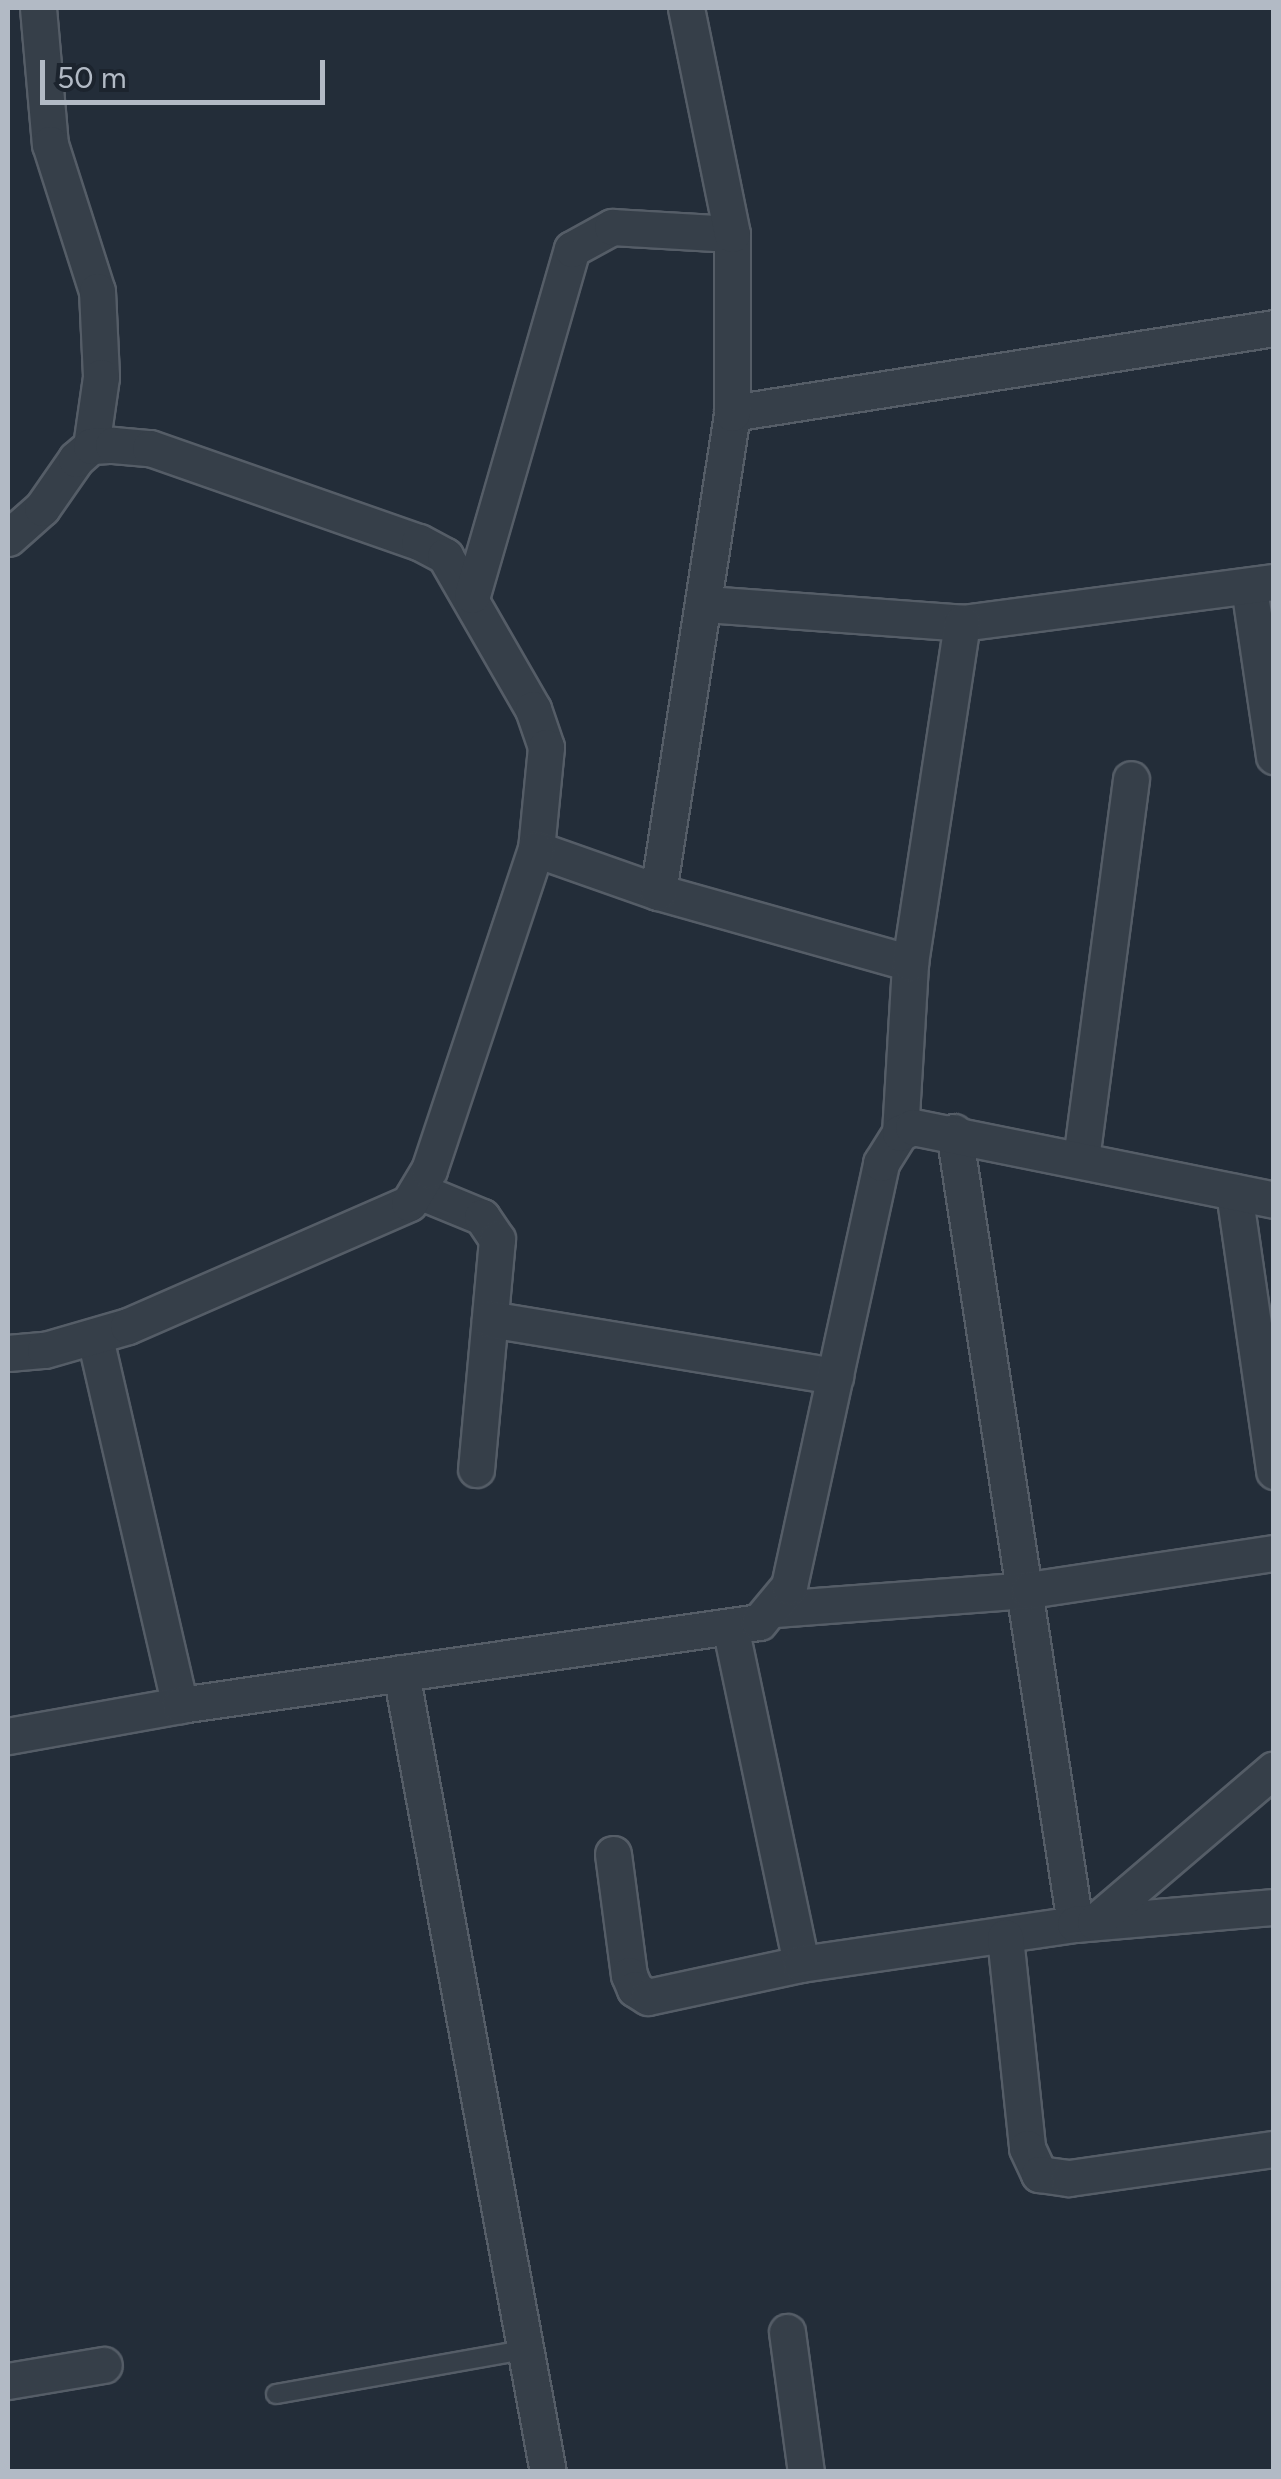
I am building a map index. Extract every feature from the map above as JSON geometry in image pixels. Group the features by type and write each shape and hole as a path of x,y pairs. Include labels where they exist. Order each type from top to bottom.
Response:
{"street":[{"path":"8,538 91,446 102,377 97,291 50,144 38,8"},
{"path":"658,892 706,604 732,414 732,234 688,8"},
{"path":"472,595 572,249 612,227 732,234"},
{"path":"732,414 1274,328"},
{"path":"8,1354 95,1338 391,1212 420,1191 536,849 546,747 472,595 445,556 419,542 150,448 91,446"},
{"path":"706,604 962,623 1261,584 1274,756"},
{"path":"776,1608 790,1586 881,1163 900,1133 910,963 962,623"},
{"path":"1082,1159 1131,779"},
{"path":"536,849 658,892 910,963"},
{"path":"900,1133 927,1126 1274,1200"},
{"path":"954,1132 1085,1923"},
{"path":"420,1191 493,1226 490,1319 476,1469"},
{"path":"1234,1192 1271,1423 1274,1471"},
{"path":"490,1319 834,1376"},
{"path":"95,1338 180,1705"},
{"path":"8,1736 180,1705 731,1631 776,1608 1028,1590 1274,1553"},
{"path":"731,1631 801,1964"},
{"path":"402,1673 548,2472"},
{"path":"1085,1923 1274,1769"},
{"path":"613,1854 635,1989 648,1996 801,1964 1005,1938 1085,1923 1274,1906"},
{"path":"1005,1938 1027,2148 1039,2174 1069,2178 1274,2149"},
{"path":"787,2332 806,2472"},
{"path":"8,2381 104,2365"}],"lane":[{"path":"276,2394 528,2349"}]}
